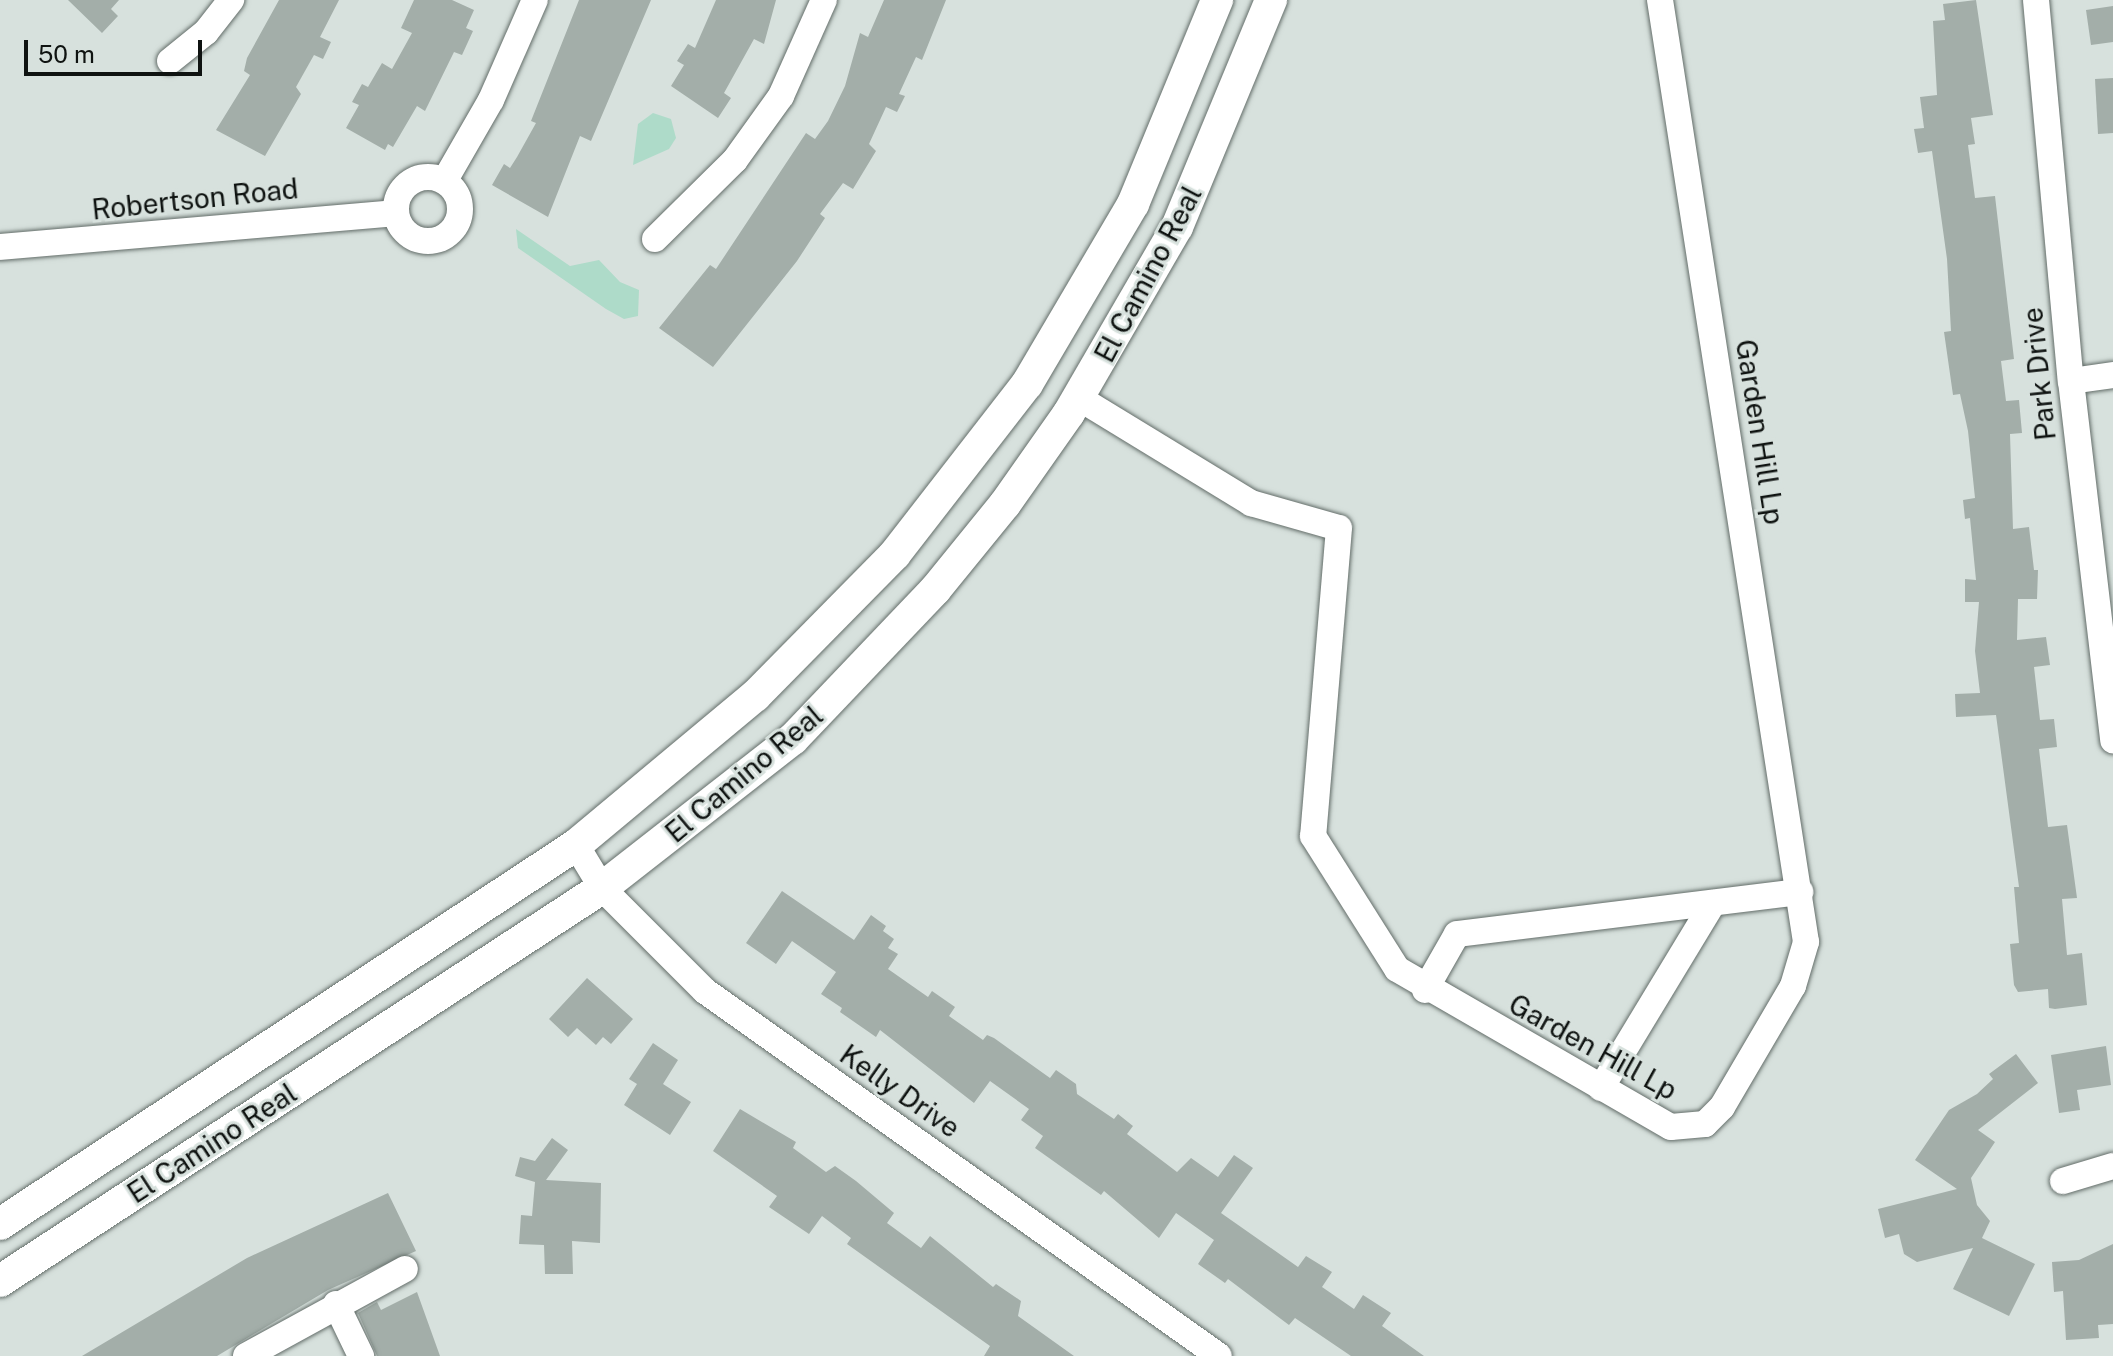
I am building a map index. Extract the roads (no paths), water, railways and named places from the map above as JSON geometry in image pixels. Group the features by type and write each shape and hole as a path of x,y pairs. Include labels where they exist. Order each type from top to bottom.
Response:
{"main road":[{"name":"El Camino Real","path":"0,1224 576,845 755,696 832,619 895,554 1027,384 1133,204 1217,0"},
{"name":"El Camino Real","path":"0,1281 602,888 793,739 851,680 995,517 1079,398 1177,227 1271,0"}],"street":[{"path":"170,61 206,32 231,0"},
{"path":"445,180 491,100 535,0"},
{"path":"655,239 735,160 781,96 824,0"},
{"name":"Garden Hill Lp","path":"1079,398 1251,503 1339,528 1313,836 1397,969 1425,990 1671,1127 1705,1124 1722,1107 1793,986 1806,942 1660,0"},
{"name":"Park Drive","path":"2036,0 2071,381 2110,685 2113,741"},
{"path":"428,176 445,180 456,191 461,212 444,237 414,238 396,213 408,183 428,176"},
{"name":"Robertson Road","path":"0,247 396,213"},
{"path":"2071,381 2113,375"},
{"name":"Kelly Drive","path":"576,845 602,888 705,991 1219,1356"},
{"path":"1425,990 1457,934 1800,892"},
{"path":"1601,1088 1713,903"},
{"path":"2063,1181 2113,1166"},
{"path":"246,1356 336,1304 405,1269"},
{"path":"336,1304 361,1356"}]}
